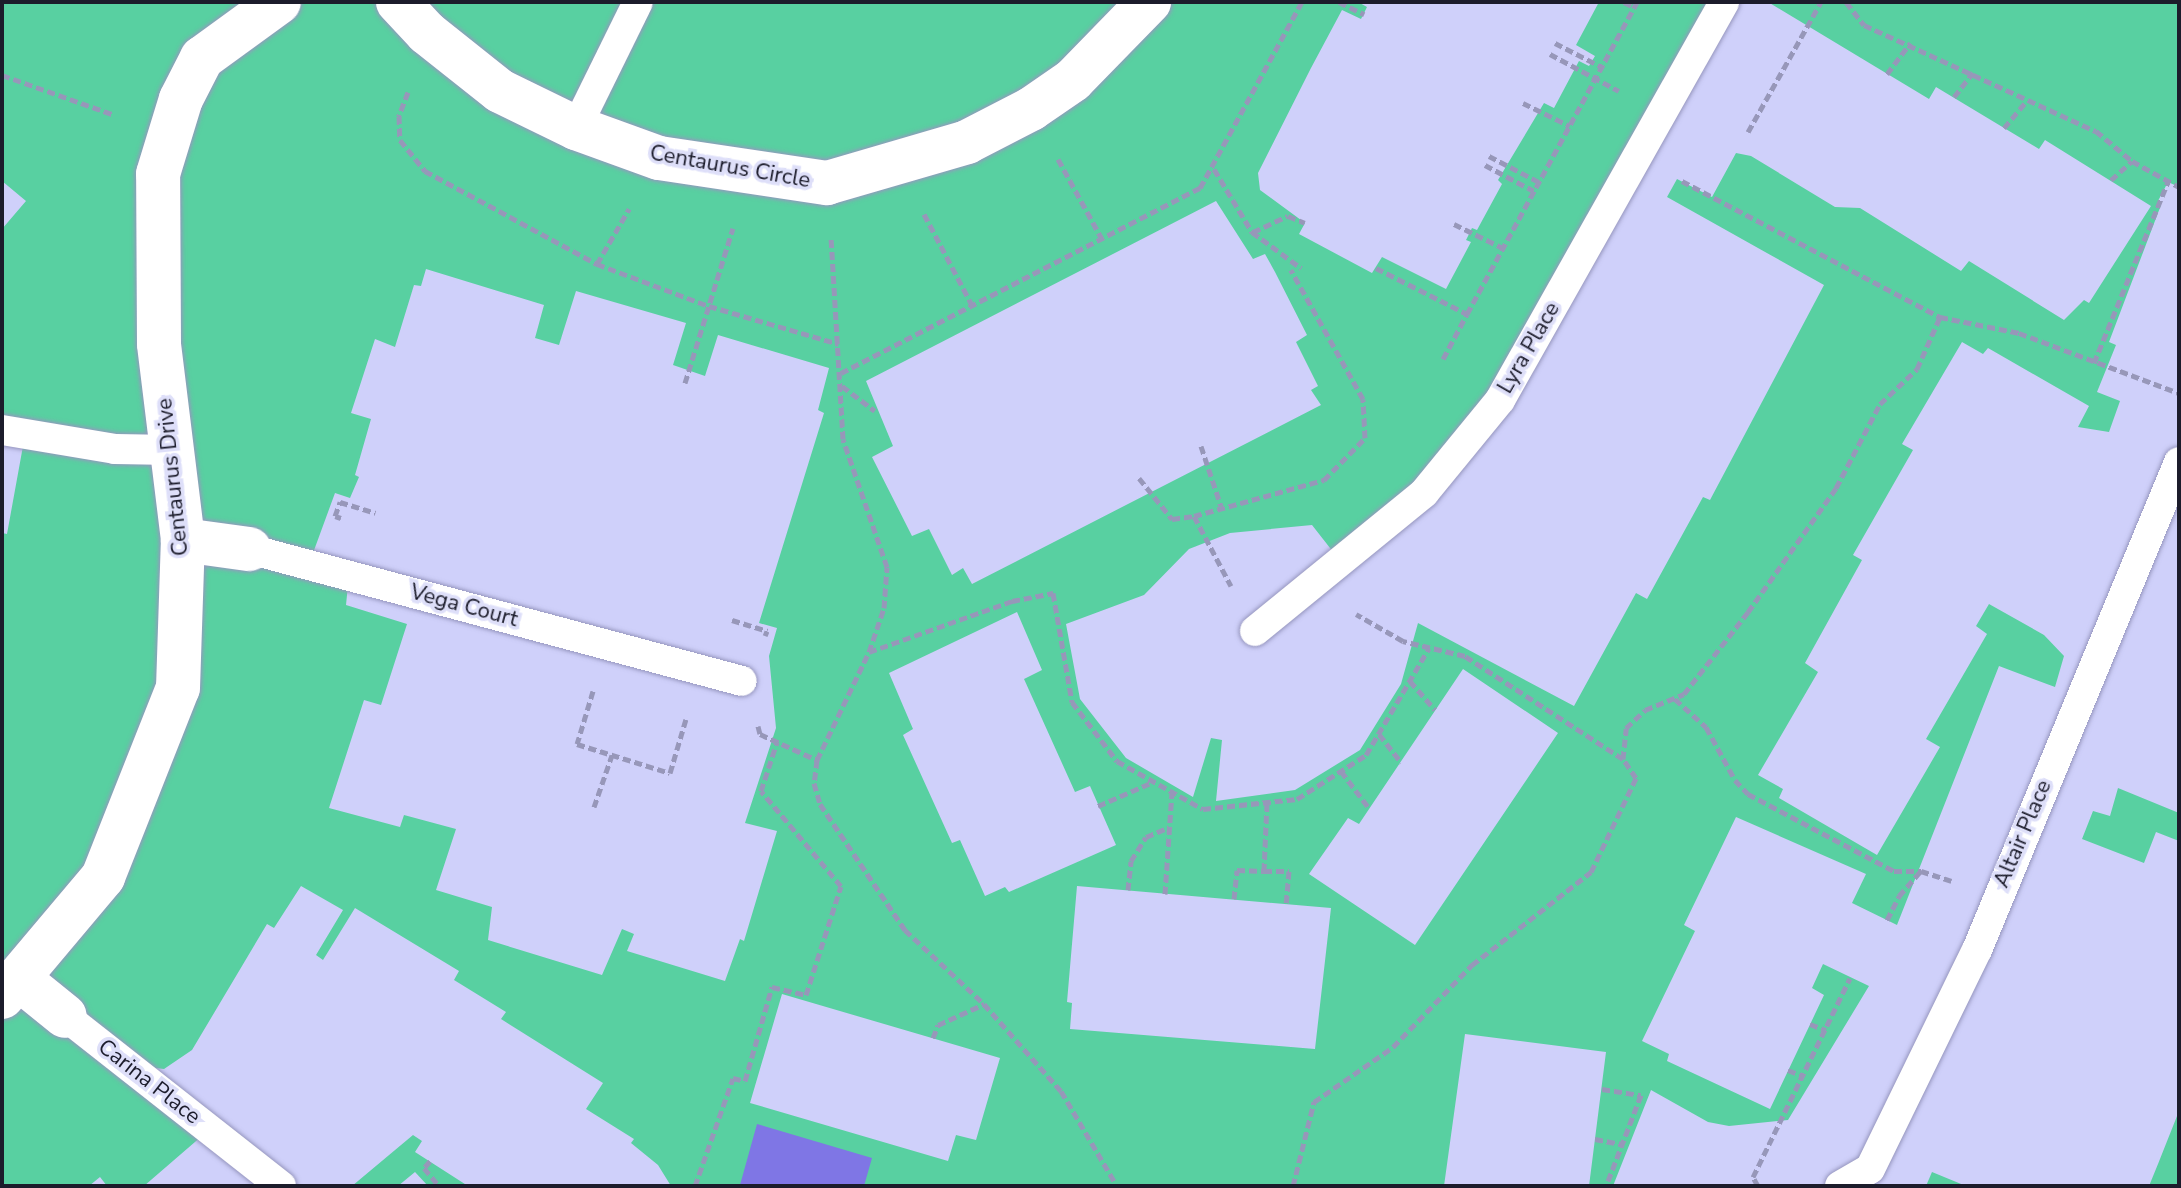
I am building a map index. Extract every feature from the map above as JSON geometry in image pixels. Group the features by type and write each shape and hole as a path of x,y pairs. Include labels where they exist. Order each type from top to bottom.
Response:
{"street":[{"name":"Centaurus Drive","path":"10,987 103,877 178,688 183,540 159,344 158,174 181,99 202,58 279,2"},
{"name":"Centaurus Circle","path":"398,2 427,33 500,91 576,128 659,158 827,183 967,142 1031,109 1073,80 1149,2"},
{"name":"Vega Court","path":"183,540 249,549"},
{"name":"Carina Place","path":"10,987 65,1016"}],"lane":[{"path":"576,128 638,2"},
{"name":"Lyra Place","path":"1255,631 1424,493 1500,400 1724,2"},
{"path":"2,430 115,449 173,450"},
{"name":"Altair Place","path":"1840,1186 1870,1169 1977,950 2179,462"},
{"name":"Vega Court","path":"249,549 742,681"},
{"name":"Carina Place","path":"65,1016 281,1186"}],"path":[{"path":"841,373 1200,188 1214,169 1302,2"},
{"path":"1339,2 1364,14"},
{"path":"1443,359 1635,5 1624,2"},
{"path":"1748,132 1821,2"},
{"path":"1846,2 1864,25 1910,43 2096,131 2132,161 2179,187"},
{"path":"1555,43 1602,67"},
{"path":"1887,74 1910,43"},
{"path":"1550,54 1661,113"},
{"path":"1954,97 1973,73"},
{"path":"2,75 112,114"},
{"path":"400,80 409,90 399,116 400,140 425,171 597,264 706,304 839,344"},
{"path":"2004,128 2027,101"},
{"path":"1523,103 1570,126"},
{"path":"1031,109 1102,239"},
{"path":"1489,156 1539,182"},
{"path":"1636,157 1940,317 2019,333 2179,393"},
{"path":"2111,180 2132,161"},
{"path":"898,164 972,305"},
{"path":"1485,165 1534,191"},
{"path":"1214,169 1252,232 1301,268"},
{"path":"685,383 706,304 752,174"},
{"path":"2094,363 2168,182"},
{"path":"827,183 843,439 887,567 884,608 869,652 817,760 814,783 820,804 897,918 984,1004 1061,1091 1117,1186"},
{"path":"1252,232 1288,216 1305,223"},
{"path":"1454,224 1503,248"},
{"path":"1376,268 1467,314"},
{"path":"1139,478 1172,519 1194,516 1221,506 1297,492 1324,480 1365,438 1363,399 1291,270"},
{"path":"1623,759 1626,728 1645,710 1675,699 1748,612 1836,488 1880,404 1917,369 1940,317"},
{"path":"841,385 875,411"},
{"path":"1201,446 1221,506"},
{"path":"335,516 340,502 375,513"},
{"path":"1194,516 1255,631"},
{"path":"1293,1186 1314,1102 1393,1047 1472,965 1591,872 1636,778 1623,759 1465,656 1403,641 1309,587"},
{"path":"869,652 1012,601 1053,593 1072,702 1117,761 1203,809 1297,799 1366,755 1429,648"},
{"path":"732,620 767,631"},
{"path":"608,644 577,744 670,773 701,670"},
{"path":"742,681 760,734 817,760"},
{"path":"1410,681 1435,710"},
{"path":"1675,699 1706,727 1735,780 1748,794 1894,871 1921,871 1997,896"},
{"path":"1379,734 1401,762"},
{"path":"695,1186 733,1078 745,1081 772,987 806,995 841,886 761,791 777,742"},
{"path":"594,807 612,755"},
{"path":"1341,771 1369,808"},
{"path":"1098,806 1154,782"},
{"path":"1165,894 1172,791"},
{"path":"1264,871 1267,801"},
{"path":"1128,890 1131,861 1146,837 1169,827"},
{"path":"1234,899 1237,870 1289,871 1286,904"},
{"path":"1887,920 1899,896 1921,871"},
{"path":"1758,1186 1753,1177 1850,978"},
{"path":"933,1038 938,1025 984,1004"},
{"path":"1810,1024 1826,1030"},
{"path":"1788,1070 1803,1076"},
{"path":"1602,1089 1644,1096 1621,1144 1606,1186"},
{"path":"1595,1139 1621,1144"},
{"path":"430,1161 424,1168 439,1186"}],"green space":[{"path":"2,2 1358,2 1367,7 1361,19 1342,10 1311,68 1258,173 1260,190 1305,223 1299,234 1372,273 1382,257 1446,289 1471,242 1466,240 1472,228 1477,230 1502,184 1498,180 1544,103 1554,108 1579,61 1589,66 1595,56 1576,45 1599,2 1724,2 1500,400 1341,562 1312,525 1230,533 1189,549 1144,595 1066,624 1080,699 1126,758 1193,797 1211,738 1222,740 1216,801 1295,790 1360,750 1401,684 1418,623 1574,706 1636,593 1647,599 1703,497 1710,500 1824,285 1667,197 1677,179 1712,197 1736,153 1751,156 1835,207 1860,208 1961,271 1969,261 2064,320 2084,300 2089,303 2151,206 2045,140 2039,149 1936,87 1929,99 1768,2 2179,2 2179,187 2168,182 2158,201 2161,205 2109,342 2116,345 2097,392 2120,401 2109,432 2078,427 2089,406 1988,348 1983,354 1962,342 1902,444 1913,450 1853,555 1862,560 1805,663 1818,672 1758,775 1783,789 1779,798 1877,855 1940,747 1926,739 1987,634 1976,626 1989,604 2044,635 2064,656 2055,687 1999,666 1897,925 1852,903 1866,874 1736,817 1684,925 1695,931 1642,1041 1669,1054 1667,1061 1770,1109 1824,995 1812,988 1823,964 1869,986 1788,1120 1729,1126 1708,1122 1651,1090 1613,1186 1589,1186 1606,1052 1465,1034 1444,1186 671,1186 658,1165 631,1143 634,1139 586,1109 603,1083 501,1019 506,1012 454,980 459,971 355,908 323,960 316,955 343,910 301,886 274,928 267,924 192,1050 164,1069 129,1065 210,1129 144,1186 107,1186 100,1177 89,1186 2,1186 2,533 7,534 25,435 169,447 2,427 2,229 26,201 2,181","holes":["1216,201 1253,259 1265,254 1275,272 1307,335 1296,342 1318,386 1311,390 1321,405 972,584 963,568 952,575 929,529 912,536 872,457 893,446 866,381","426,269 544,305 535,338 559,345 576,291 686,323 673,365 705,376 718,335 829,368 818,410 824,413 759,623 777,628 769,656 776,728 745,823 777,831 744,941 740,939 725,981 627,951 634,934 622,929 602,975 488,940 492,907 436,890 456,829 404,815 400,827 329,808 364,700 381,705 407,624 346,605 349,575 309,564 335,493 350,498 359,477 355,475 371,419 351,413 375,339 395,347 414,285 421,286","1017,612 1042,670 1024,679 1075,792 1090,786 1116,845 1009,892 1005,887 985,896 960,840 952,843 903,735 913,729 889,673","1463,669 1558,733 1415,945 1309,874 1348,818 1359,824","1077,886 1331,908 1315,1049 1070,1029 1072,1003 1067,1002","782,994 1000,1058 976,1140 956,1135 948,1161 750,1103"]},
{"path":"2118,788 2179,813 2179,841 2156,832 2144,863 2082,839 2093,811 2110,816"},
{"path":"2179,1111 2179,1186 2149,1186 2158,1164"},
{"path":"413,1135 422,1141 415,1152 468,1186 428,1186 415,1172 398,1186 352,1186"},
{"path":"1932,1172 1966,1186 1926,1186"}],"shaded area":[{"path":"757,1124 872,1158 864,1186 740,1185"}]}
